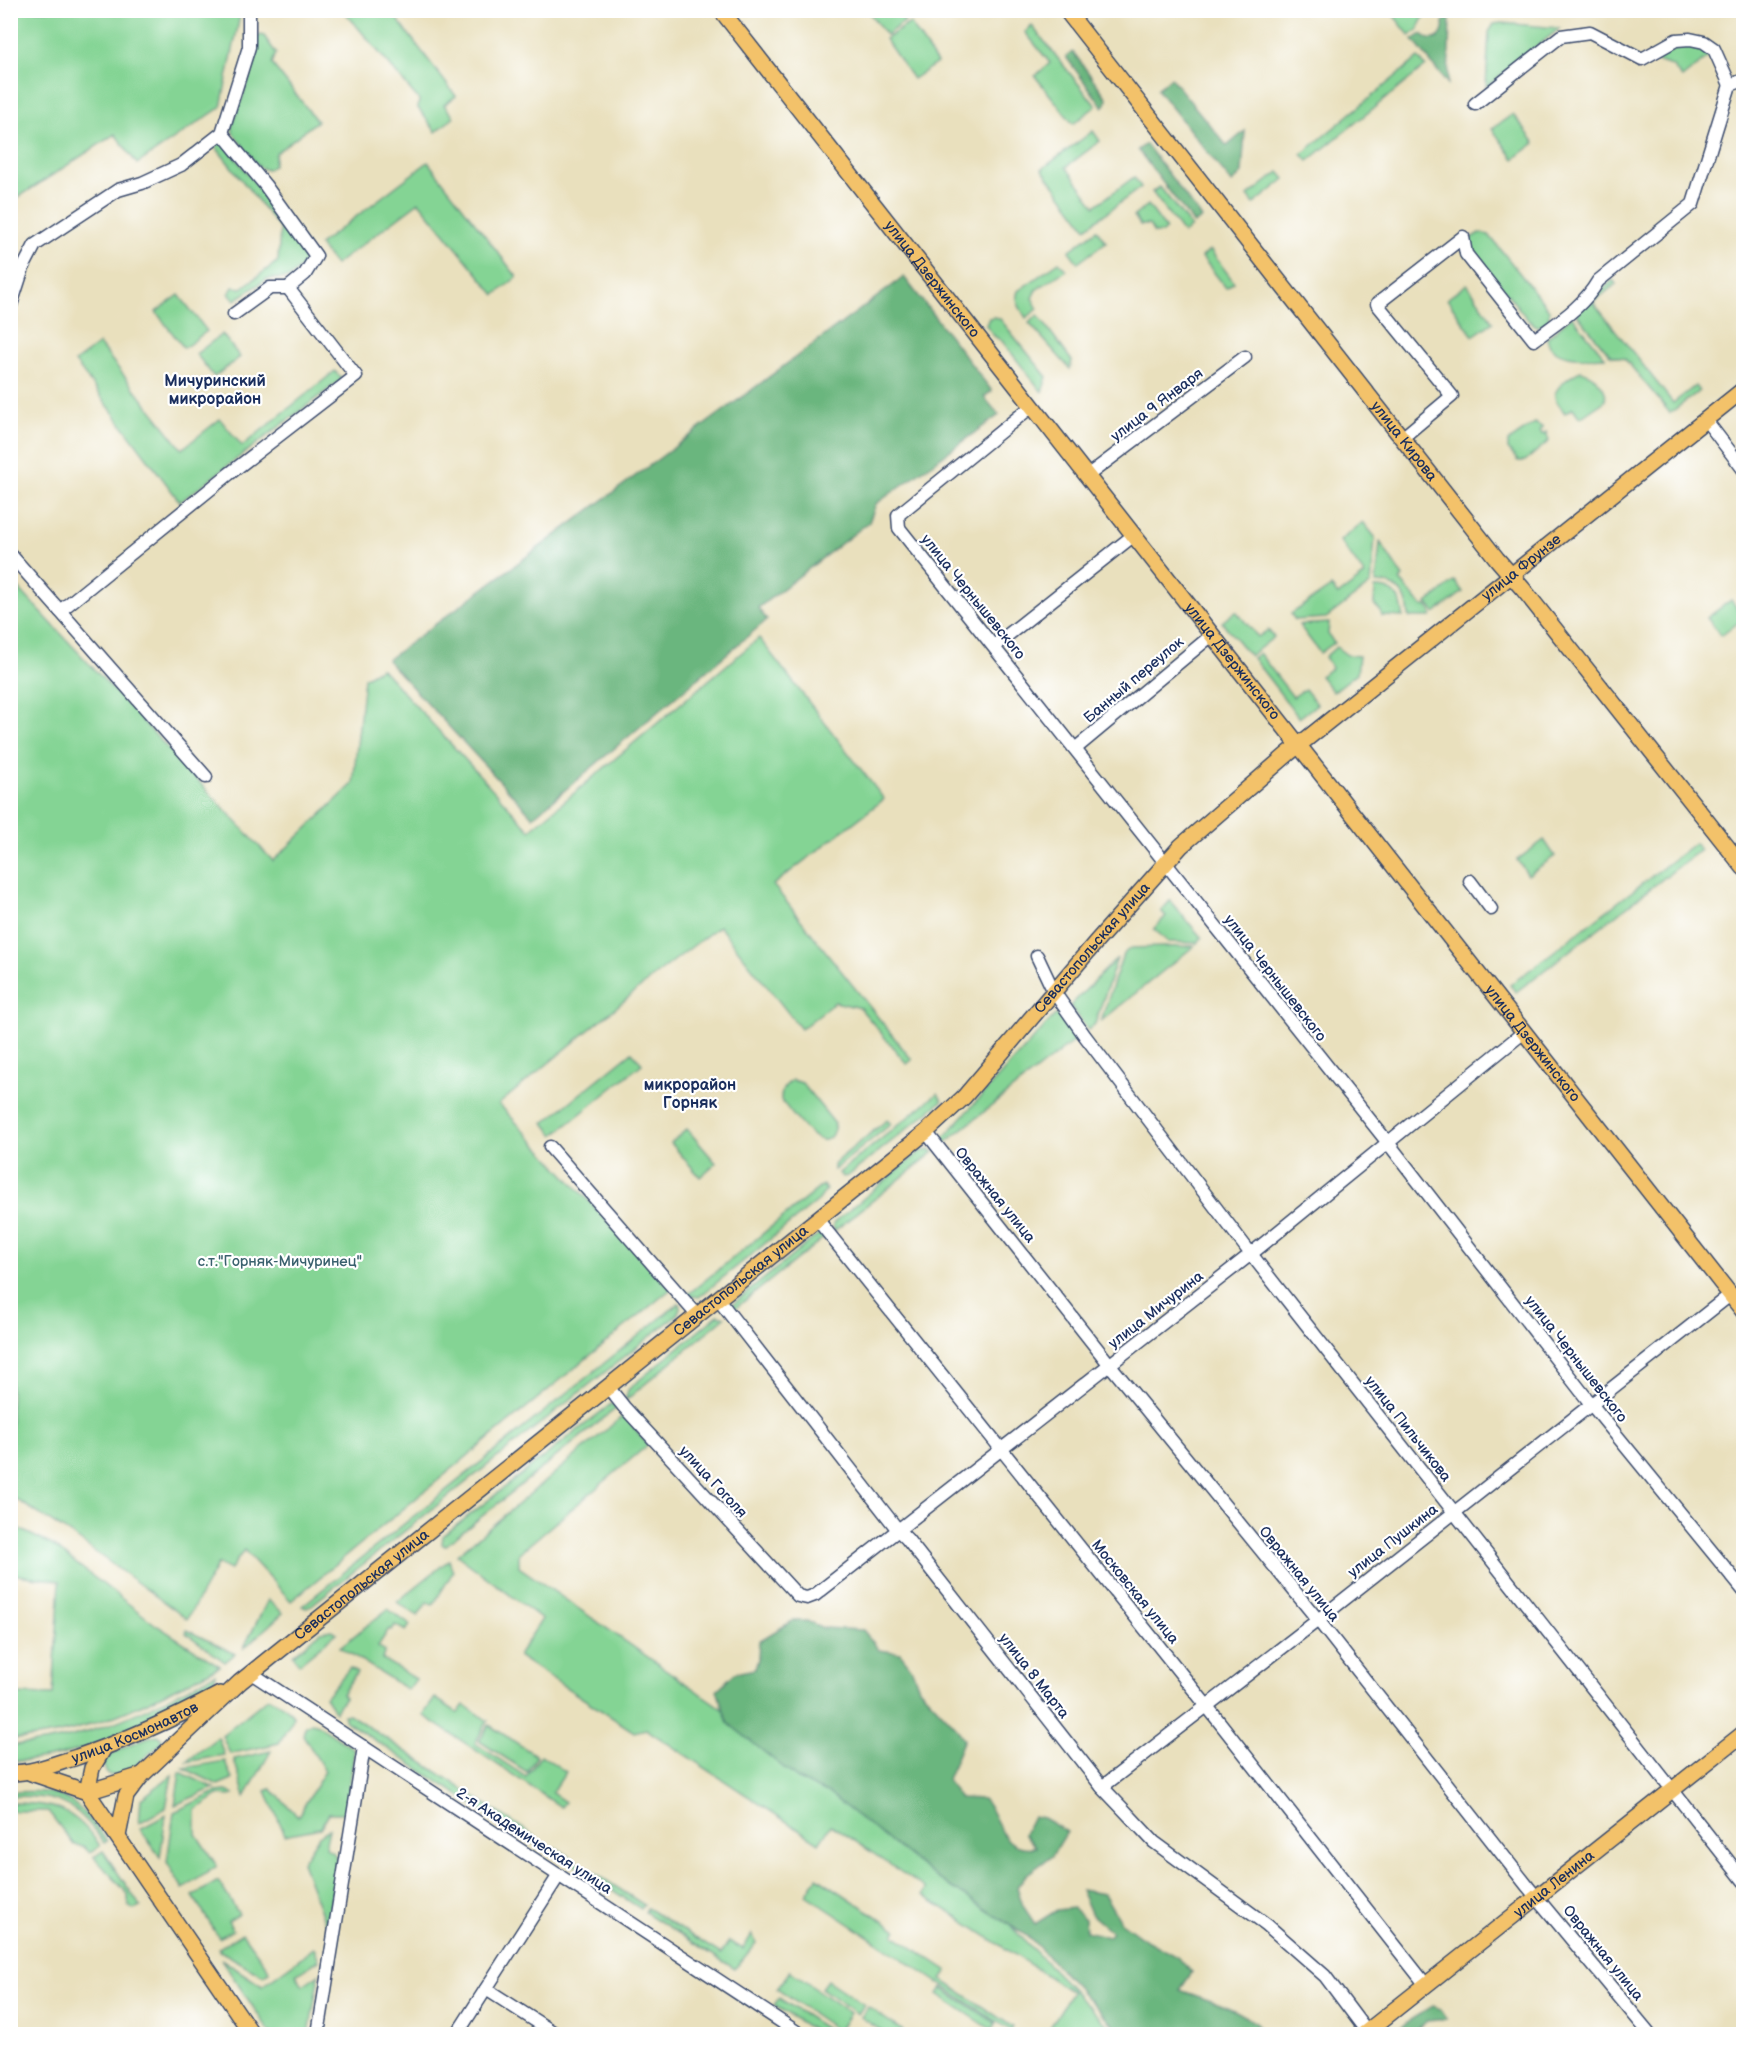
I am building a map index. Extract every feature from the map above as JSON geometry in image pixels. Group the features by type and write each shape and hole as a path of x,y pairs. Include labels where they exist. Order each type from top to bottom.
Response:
{"main road":[{"name":"улица Дзержинского","path":"721,10 1743,1312"},
{"name":"улица Кирова","path":"1066,10 1743,868"},
{"name":"улица Фрунзе","path":"1299,745 1743,389"},
{"name":"Севастопольская улица","path":"117,1836 126,1796 142,1775 251,1672 698,1316 926,1132 964,1097 1181,846 1299,745"},
{"name":"улица Космонавтов","path":"10,1773 31,1773 105,1748 161,1725 236,1686"},
{"path":"161,1725 176,1744"},
{"name":"улица Ленина","path":"1365,2033 1743,1733"},
{"path":"105,1748 92,1768 87,1792 252,2034"},
{"name":"улица Космонавтов","path":"31,1773 87,1792"},
{"name":"Севастопольская улица","path":"87,1792 142,1775"}],"street":[{"path":"10,308 23,267 35,245 118,190 142,183 181,165 222,133 249,47 249,10"},
{"path":"1402,438 1452,396 1377,304 1463,237 1466,254 1534,340 1571,313 1589,296 1598,281 1693,204 1730,84 1714,49 1704,42 1690,39 1676,40 1642,59 1590,32 1561,36 1475,104"},
{"path":"1730,84 1743,80"},
{"path":"222,133 265,185 316,256 305,274 288,288 270,288 234,314"},
{"path":"60,611 229,474 356,376 288,288"},
{"name":"улица 9 Января","path":"1087,476 1245,357"},
{"name":"улица Чернышевского","path":"1032,406 898,515 899,528 1389,1144 1591,1404 1743,1592"},
{"path":"1705,419 1743,470"},
{"path":"994,646 1134,535"},
{"path":"10,554 206,777"},
{"name":"Банный переулок","path":"1075,748 1212,635"},
{"path":"1470,881 1491,909"},
{"name":"улица Пильчикова","path":"1037,956 1054,992 1251,1254 1743,1881"},
{"name":"улица Мичурина","path":"798,1596 807,1598 815,1595 1003,1450 1389,1144 1524,1032"},
{"name":"Овражная улица","path":"926,1132 1110,1365 1318,1620 1536,1896 1650,2034"},
{"path":"550,1147 698,1316"},
{"name":"Московская улица","path":"817,1219 1206,1705 1426,1985"},
{"name":"улица Пушкина","path":"1102,1787 1730,1295"},
{"name":"улица 8 Марта","path":"717,1299 1102,1787 1154,1842 1267,1925 1325,1976 1365,2033"},
{"name":"улица Гоголя","path":"608,1387 798,1596"},
{"name":"2-я Академическая улица","path":"251,1672 801,2034"},
{"path":"318,2034 364,1747"},
{"path":"457,2034 559,1875"},
{"path":"486,1989 556,2034"}],"green space":[{"path":"11,10 241,11 221,107 137,164 115,134 11,202"},
{"path":"344,11 391,11 456,96 444,105 454,117 436,132 418,108 419,100"},
{"path":"868,11 898,11 905,21 886,35"},
{"path":"1390,11 1445,11 1438,16 1425,17 1419,29 1410,36"},
{"path":"1450,16 1448,84 1413,40 1422,34 1430,39 1438,38 1443,31 1443,22"},
{"path":"910,23 937,63 913,79 885,39"},
{"path":"1494,24 1560,28 1486,87 1489,32"},
{"path":"1032,26 1096,106 1073,124 1035,76 1050,63 1025,32"},
{"path":"261,35 276,53 272,64 317,121 276,153 273,166 267,170 259,167 233,133 232,127 256,58 255,38"},
{"path":"1677,44 1696,44 1713,53 1682,78 1672,66 1650,59"},
{"path":"1073,52 1107,98 1103,107 1066,57"},
{"path":"1418,58 1426,66 1308,161 1302,154"},
{"path":"1171,78 1227,146 1245,131 1242,173 1232,183 1157,89"},
{"path":"1513,114 1535,143 1514,159 1492,129"},
{"path":"1093,131 1100,141 1066,167 1095,206 1134,177 1141,187 1086,228 1042,169"},
{"path":"222,140 307,250 307,259 289,278 267,279 235,300 229,294 233,287 242,288 278,261 280,229 215,146"},
{"path":"1146,144 1202,218 1194,224 1138,150"},
{"path":"428,162 517,277 495,295 419,202 335,265 319,245"},
{"path":"1279,172 1285,179 1254,204 1248,196"},
{"path":"1160,187 1191,227 1183,233 1152,192"},
{"path":"1148,205 1166,229 1162,233 1154,233 1149,225 1140,225 1134,216"},
{"path":"1097,230 1106,242 1078,263 1069,251"},
{"path":"1479,233 1489,235 1549,310 1549,320 1540,326 1529,321 1472,250 1471,238"},
{"path":"1210,250 1234,282 1226,288 1202,257"},
{"path":"1059,262 1066,270 1036,290 1032,298 1038,309 1026,318 1017,302 1018,291"},
{"path":"904,277 992,391 984,397 999,415 876,504 869,522 758,608 767,620 533,817 387,660"},
{"path":"1613,280 1616,284 1593,302 1673,403 1695,386 1699,391 1670,413 1625,359 1610,355 1576,313"},
{"path":"1467,284 1493,322 1473,336 1447,299"},
{"path":"179,295 207,331 184,348 156,312"},
{"path":"1038,315 1072,361 1070,369 1029,323"},
{"path":"1572,316 1605,357 1571,356 1555,351 1550,345 1547,338"},
{"path":"989,318 1000,319 1047,377 1042,392 1002,341 994,336 986,325"},
{"path":"222,334 240,357 214,377 196,354"},
{"path":"99,344 182,449 220,419 242,446 335,371 342,379 180,502 75,362"},
{"path":"1581,371 1599,382 1606,396 1605,401 1580,418 1573,408 1565,413 1558,404 1555,394 1560,386"},
{"path":"1535,423 1543,428 1540,431 1543,435 1546,432 1549,441 1525,461 1518,461 1508,449 1508,442"},
{"path":"1363,522 1375,537 1371,584 1326,618 1295,620 1291,614 1331,587 1338,595 1365,575 1340,541"},
{"path":"1380,542 1403,577 1400,580 1422,606 1427,606 1432,614 1431,617 1409,617 1407,602 1400,591 1390,585 1376,583"},
{"name":"с.т.\"Горняк-Мичуринец\"","path":"10,579 273,861 353,784 364,678 381,668 530,830 759,638 884,799 773,885 912,1060 907,1064 860,1008 835,1002 801,1029 719,926 653,977 499,1104 671,1289 291,1601 244,1550 230,1570 218,1564 187,1619 72,1535 11,1496"},
{"path":"1455,581 1463,592 1435,613 1427,603"},
{"path":"1375,588 1382,588 1396,595 1403,611 1403,617 1382,616 1380,610 1374,605"},
{"path":"1731,600 1743,619 1721,636 1707,618"},
{"path":"1236,611 1258,637 1268,630 1274,637 1250,656 1222,622"},
{"path":"1329,623 1328,634 1334,643 1320,653 1299,625"},
{"path":"1336,647 1347,655 1359,656 1357,673 1333,692 1320,676 1332,668 1325,657"},
{"path":"1259,653 1293,697 1305,689 1317,704 1299,718 1253,658"},
{"path":"1544,840 1555,856 1528,875 1517,860"},
{"path":"1695,843 1700,850 1516,992 1510,985"},
{"path":"1170,901 1202,938 1197,943 1168,942 1154,929 1166,916 1161,911"},
{"path":"1194,946 1101,1021 1123,954 1131,948"},
{"path":"1117,958 1095,1024 1088,1030 1070,1006"},
{"path":"1055,1015 1064,1016 1080,1036 942,1145 944,1137"},
{"path":"632,1052 642,1064 554,1135 544,1123"},
{"path":"792,1080 802,1083 835,1124 831,1136 825,1140 809,1133 781,1100 783,1088"},
{"path":"938,1093 942,1101 848,1176 842,1177 839,1173"},
{"path":"887,1120 891,1124 834,1170 834,1165 839,1159"},
{"path":"687,1129 716,1163 700,1177 671,1143"},
{"path":"921,1151 934,1152 834,1231 833,1224 836,1221"},
{"path":"823,1185 826,1190 819,1200 699,1297 687,1295"},
{"path":"820,1233 827,1235 732,1311 733,1304"},
{"path":"679,1303 680,1308 677,1315 309,1607 302,1606"},
{"path":"718,1315 725,1317 625,1401 628,1390 632,1386"},
{"path":"611,1404 619,1406 445,1546 442,1544 443,1536"},
{"path":"624,1415 648,1445 519,1553 519,1567 847,1796 987,1902 1116,2034 1046,2034 1072,1992 923,1895 926,1889 831,1825 819,1843 646,1729 634,1732 518,1656 542,1619 457,1555"},
{"path":"11,1525 52,1545 156,1625 220,1666 144,1704 93,1724 39,1737 11,1739 14,1694 53,1695 60,1581 11,1574"},
{"path":"449,1560 453,1572 433,1605 427,1602 418,1616 397,1602"},
{"path":"268,1600 283,1613 243,1649"},
{"path":"388,1609 410,1625 406,1631 395,1625 392,1630 389,1629 378,1646 385,1651 382,1659 416,1679 408,1690 340,1647"},
{"path":"792,1621 807,1621 823,1628 863,1630 879,1650 900,1653 911,1667 919,1688 955,1726 964,1739 947,1780 959,1798 983,1799 1007,1839 1023,1847 1036,1847 1024,1834 1033,1816 1043,1818 1067,1832 1052,1856 1026,1875 1017,1887 1023,1906 1035,1924 1057,1910 1073,1908 1085,1919 1086,1931 1108,1937 1112,1932 1092,1915 1081,1890 1104,1894 1120,1921 1146,1940 1177,1957 1192,1972 1180,1990 1238,2012 1249,2018 1264,2034 1122,2034 1030,1938 940,1880 829,1794 798,1779 728,1723 717,1690 735,1673 755,1669 759,1641"},
{"path":"187,1630 235,1654 225,1662 186,1633"},
{"path":"331,1630 337,1633 299,1664 293,1655 321,1632"},
{"path":"350,1668 357,1672 342,1694 345,1697 335,1712 325,1697"},
{"path":"215,1674 215,1682 118,1735 65,1754 11,1761 10,1745 38,1743 92,1731 142,1711"},
{"path":"268,1698 283,1705 294,1717 279,1743 230,1754 222,1735"},
{"path":"435,1698 458,1713 464,1705 488,1721 475,1743 526,1777 541,1755 566,1772 552,1793 565,1802 561,1807 423,1715"},
{"path":"349,1714 537,1838 538,1843 533,1844 344,1720 344,1715"},
{"path":"311,1723 352,1748 354,1753 346,1809 344,1813 329,1813 320,1828 285,1835 266,1791 271,1789 298,1816 325,1771 303,1735 305,1727"},
{"path":"489,1725 537,1756 527,1772 479,1741"},
{"path":"158,1735 162,1739 159,1745 134,1766 120,1774 107,1774 103,1764 106,1759 136,1742"},
{"path":"218,1737 224,1755 186,1762"},
{"path":"271,1751 245,1797 234,1759"},
{"path":"225,1761 232,1779 218,1785 184,1768"},
{"path":"180,1772 214,1788 175,1805"},
{"path":"172,1775 166,1808 139,1823 141,1799"},
{"path":"226,1791 234,1794 231,1796 218,1795 196,1810 196,1834 217,1866 183,1889 167,1862 174,1812 216,1792"},
{"path":"11,1792 44,1792 64,1798 81,1809 107,1841 104,1843 84,1818 65,1804 42,1798 11,1796"},
{"path":"11,1803 40,1805 62,1811 82,1824 100,1846 90,1853 83,1846 74,1845 48,1811 11,1811"},
{"path":"166,1815 160,1857 140,1829"},
{"path":"329,1829 325,1847 334,1853 337,1860 327,1928 302,1862 319,1836"},
{"path":"555,1847 644,1905 641,1909 554,1852"},
{"path":"103,1851 141,1907 134,1910 128,1906 128,1894 94,1857"},
{"path":"817,1877 897,1930 894,1935 948,1971 942,1980 1013,2027 1011,2031 806,1895"},
{"path":"218,1881 239,1914 228,1921 233,1930 219,1938 193,1896"},
{"path":"647,1908 721,1954 729,1941 743,1949 752,1934 756,1943 735,1969 645,1912"},
{"path":"242,1933 270,1971 264,1976 220,1951 219,1948"},
{"path":"314,1948 319,1960 296,1975 303,1985 319,1974 309,2034 271,2034 221,1959 262,1986"},
{"path":"790,1971 850,2013 838,2031 777,1989"},
{"path":"827,1980 864,2005 858,2014 821,1988"},
{"path":"942,1988 996,2023 992,2030 938,1994"},
{"path":"779,1998 834,2034 819,2034 774,2005"},
{"path":"1433,2006 1441,2009 1447,2019 1427,2021 1412,2034 1393,2034 1413,2018"},
{"path":"868,2007 903,2031 901,2034 886,2034 861,2017"}],"district":[{"name":"Мичуринский микрорайон","path":"215,390"},
{"name":"микрорайон Горняк","path":"690,1094"}]}
